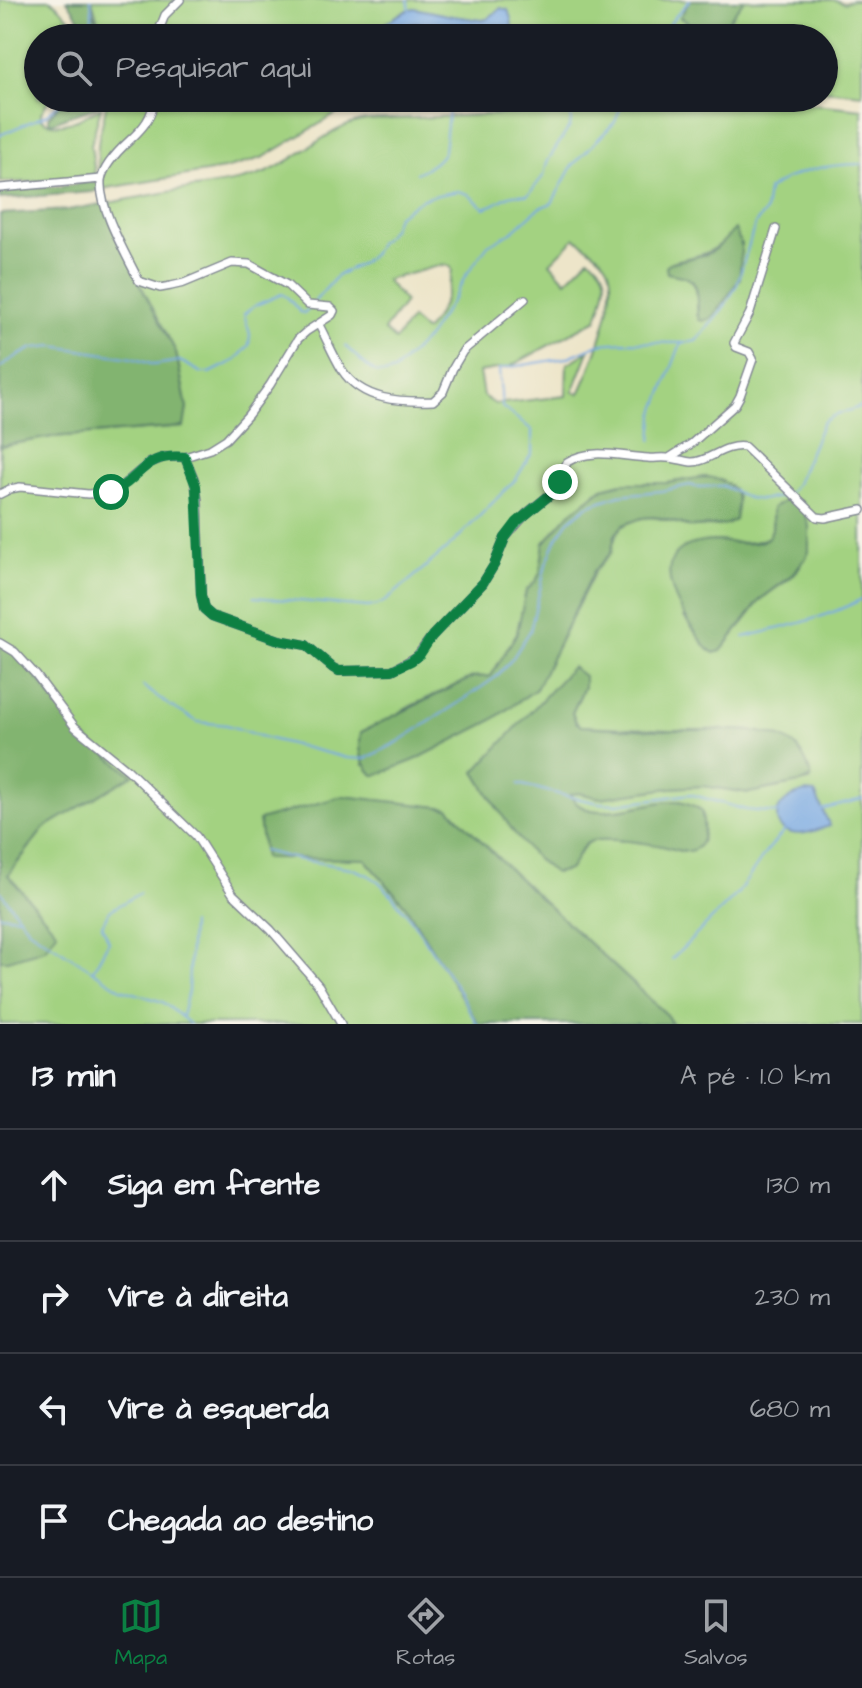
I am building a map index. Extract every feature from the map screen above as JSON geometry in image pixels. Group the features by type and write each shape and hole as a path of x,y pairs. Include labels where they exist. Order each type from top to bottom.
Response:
{"street":[{"path":"161,24 165,15 180,0"},
{"path":"0,494 20,487 88,494 111,492 149,463 210,449 232,434 270,385 298,339 332,315 333,309 308,305 287,285 249,264 232,263 184,283 160,288 139,281 113,228 101,179 114,156 148,121 152,112"},
{"path":"0,188 101,179"},
{"path":"669,458 702,435 738,401 753,359 749,352 736,347 734,343 750,313 776,229"},
{"path":"319,325 341,368 359,387 392,401 433,401 443,392 463,351 525,299"},
{"path":"185,457 196,486 204,609 212,616 279,640 306,645 333,668 345,671 392,670 416,657 483,583 505,538 517,522 557,489 564,467 571,459 598,454 697,462 720,451 741,446 817,517 862,510"},
{"path":"0,643 15,652 36,675 75,727 128,770 189,828 202,843 233,894 271,930 319,986 341,1024"}],"green space":[{"path":"0,0 51,0 73,24 24,24 24,112 42,112 41,118 48,123 63,124 100,112 91,145 95,175 0,182"},
{"path":"67,0 91,0 99,24 82,24"},
{"path":"92,0 690,0 680,18 689,24 512,24 508,10 500,8 482,20 414,8 384,24 99,24"},
{"path":"690,0 744,0 726,24 690,24 680,17"},
{"path":"744,0 835,0 844,3 862,0 862,94 838,91 838,24 726,24"},
{"path":"838,106 862,109 862,1024 672,1024 665,1013 513,873 449,809 365,859 405,905 478,1024 0,1024 0,960 8,960 56,932 8,876 44,828 133,775 79,734 0,643 0,446 52,437 183,427 187,408 176,352 141,286 108,203 258,175 279,166 327,135 366,120 506,114 838,112","holes":["575,238 605,262 610,274 609,308 591,366 579,394 573,392 589,351 567,364 566,396 495,404 483,396 479,372 509,367 597,319 606,285 603,270 589,258 566,281 550,263","724,241 740,248 737,272 720,309 697,315 697,296 693,284 669,263 704,253","442,265 450,266 452,270 446,295 431,325 425,331 411,319 395,340 384,330 405,302 386,280","704,477 732,488 730,522 721,526 693,527 650,517 623,526 595,571 536,689 489,722 456,738 364,765 360,736 411,706 471,678 491,676 517,633 526,591 540,573 544,543 568,515 602,488 622,483 667,483","801,506 809,536 803,562 789,579 762,598 721,651 714,653 684,617 713,541 734,543 762,540 769,537 772,529 772,508","584,687 572,713 581,726 747,731 810,781 749,793 703,786 600,798 569,794 578,804 590,810 619,810 678,801 701,810 703,816 664,846 598,840 591,841 578,855 498,810 475,772"]},
{"path":"53,112 82,112 49,123"},
{"path":"340,112 264,157 249,162 101,189 98,150 105,113"},
{"path":"103,183 99,190 93,192 0,199 0,187 60,187"},
{"path":"108,203 141,286 176,352 187,408 184,427 52,437 0,446 0,214 68,210"},
{"path":"735,229 741,244 740,279 712,318 699,320 695,285 687,278 667,273 666,267 669,263 707,254"},
{"path":"704,477 720,480 733,489 737,501 735,520 725,525 692,527 652,517 623,525 615,535 611,553 594,571 536,689 489,722 415,760 373,775 361,755 361,732 471,678 491,676 517,633 526,591 540,573 544,543 568,515 603,488 622,483 667,483"},
{"path":"784,501 801,501 809,526 809,552 790,577 761,599 721,651 714,653 697,635 677,601 670,568 675,555 689,545 713,541 762,541 771,532 772,508"},
{"path":"0,643 15,648 79,734 133,775 44,828 8,875 57,932 45,949 8,960 0,960"},
{"path":"572,667 584,676 584,687 572,713 581,726 765,733 794,745 804,758 812,778 749,793 703,786 600,798 570,794 578,804 589,810 619,810 677,801 687,803 701,810 702,838 697,847 685,851 626,841 592,841 581,850 569,870 555,873 520,840 475,772"},
{"path":"343,796 449,808 513,873 665,1013 672,1024 478,1024 405,905 365,859 264,858 259,820"}],"water":[{"path":"414,8 482,20 501,8 508,10 512,24 386,24"},
{"path":"805,792 815,793 830,826 801,834 786,831 778,823 779,809 789,799"}],"waterway":[{"path":"91,0 91,24"},
{"path":"408,0 410,11"},
{"path":"670,24 690,0"},
{"path":"0,135 49,112"},
{"path":"416,173 429,167 442,155 448,112"},
{"path":"315,301 337,276 372,255 392,229 397,216 419,201 458,191 468,194 484,208 508,196 530,193 544,175 547,162 570,126 571,112"},
{"path":"345,346 377,373 394,371 428,337 488,245 513,231 539,208 552,203 572,166 615,122 619,112"},
{"path":"254,597 368,607 387,600 452,544 516,479 532,453 532,430 502,407 499,369 566,358 599,344 696,341 723,309 737,285 755,224 765,212 768,190 789,178 813,170 862,164"},
{"path":"0,368 33,348 53,346 132,358 154,365 180,361 202,373 210,373 236,360 249,345 250,334 244,314 256,305 282,294 300,312 308,309"},
{"path":"652,440 654,415 681,343"},
{"path":"143,686 198,722 227,725 347,758 365,759 398,742 463,700 496,677 512,659 530,631 546,564 557,538 569,521 587,506 619,495 690,485 723,486 760,500 781,497 796,484 823,422 862,406"},
{"path":"744,637 819,617 862,599"},
{"path":"519,784 599,803 617,804 690,794 746,810 778,813"},
{"path":"821,810 862,799"},
{"path":"672,959 738,893 786,829"},
{"path":"263,851 351,868 378,881 411,919 456,986 477,1024"},
{"path":"0,891 28,929 121,989 163,1002 190,1024"},
{"path":"93,970 109,941 102,925 109,911 140,893"},
{"path":"0,915 19,917"},
{"path":"182,1016 188,991 191,924"}],"route":[{"path":"111,492 149,463 165,457 185,457 192,471 198,500 204,609 212,616 279,640 306,645 339,671 392,670 420,654 432,636 483,583 505,538 517,522 557,489 560,482"}]}
